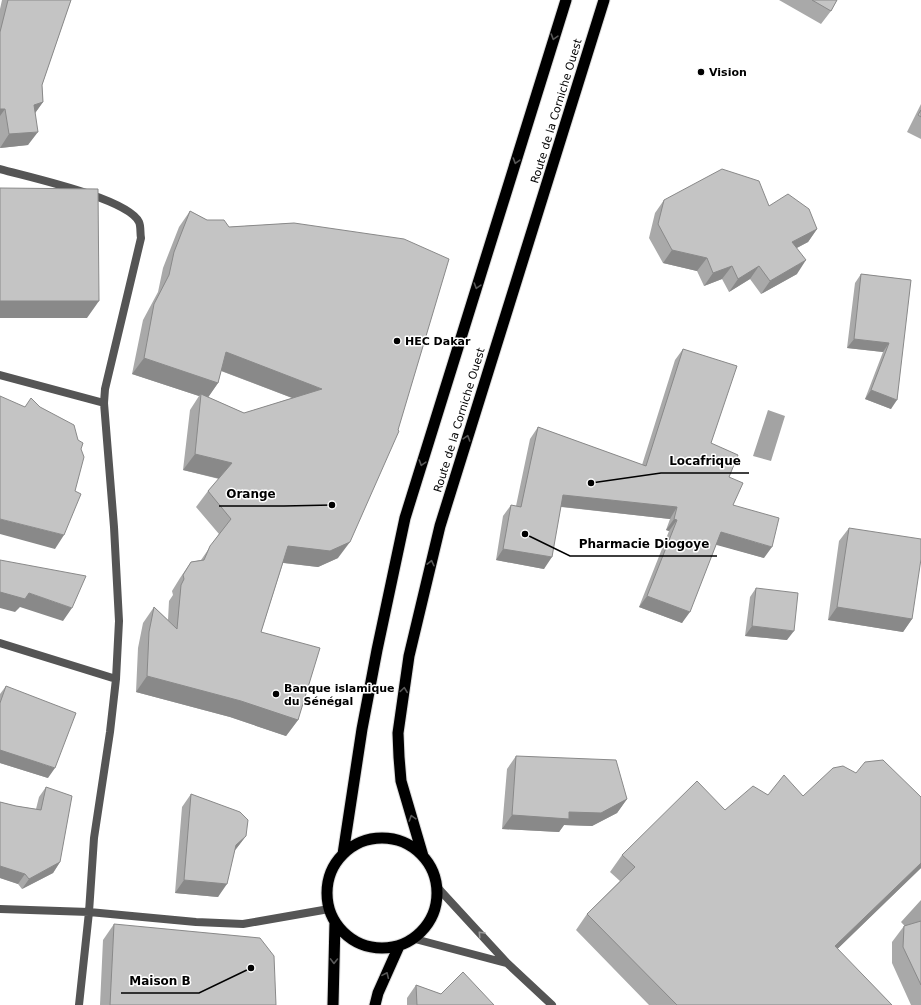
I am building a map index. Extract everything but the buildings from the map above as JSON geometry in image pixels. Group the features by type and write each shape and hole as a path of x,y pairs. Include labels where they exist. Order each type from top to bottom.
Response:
{"highway":[{"name":"Route de la Corniche Ouest","path":"343,854 363,722 405,518 566,0"},
{"name":"Route de la Corniche Ouest","path":"423,856 401,781 400,769 398,733 409,656 440,526 604,0"},
{"path":"377,838 390,838 413,847 423,856 433,871 438,888 437,903 433,917 425,929 415,939 399,946 387,949 375,948 363,946 342,932 329,909 327,894 328,880 334,866 343,854 353,846 364,841 377,838"},
{"path":"333,1005 335,922"},
{"path":"375,1005 378,993 399,946"}],"street":[{"path":"0,170 98,196 120,206 134,216 140,223 141,238 105,389 104,403 114,527 119,621 116,679 110,732 94,838 89,912 79,1005"},
{"path":"0,375 104,403"},
{"path":"0,643 116,679"},
{"path":"438,888 507,963 552,1005"},
{"path":"0,909 89,912 196,922 243,924 329,909"},
{"path":"415,939 507,963"}],"shaded area":[{"path":"768,410 785,416 771,461 753,456"},
{"path":"921,900 921,930 915,937 901,922"}],"place":[{"name":"Vision","path":"701,72"},
{"name":"HEC Dakar","path":"397,341"},
{"name":"Locafrique","path":"591,483"},
{"name":"Orange","path":"332,505"},
{"name":"Pharmacie Diogoye","path":"525,534"},
{"name":"Banque islamique du Sénégal","path":"276,694"},
{"name":"Maison B","path":"251,968"}]}
